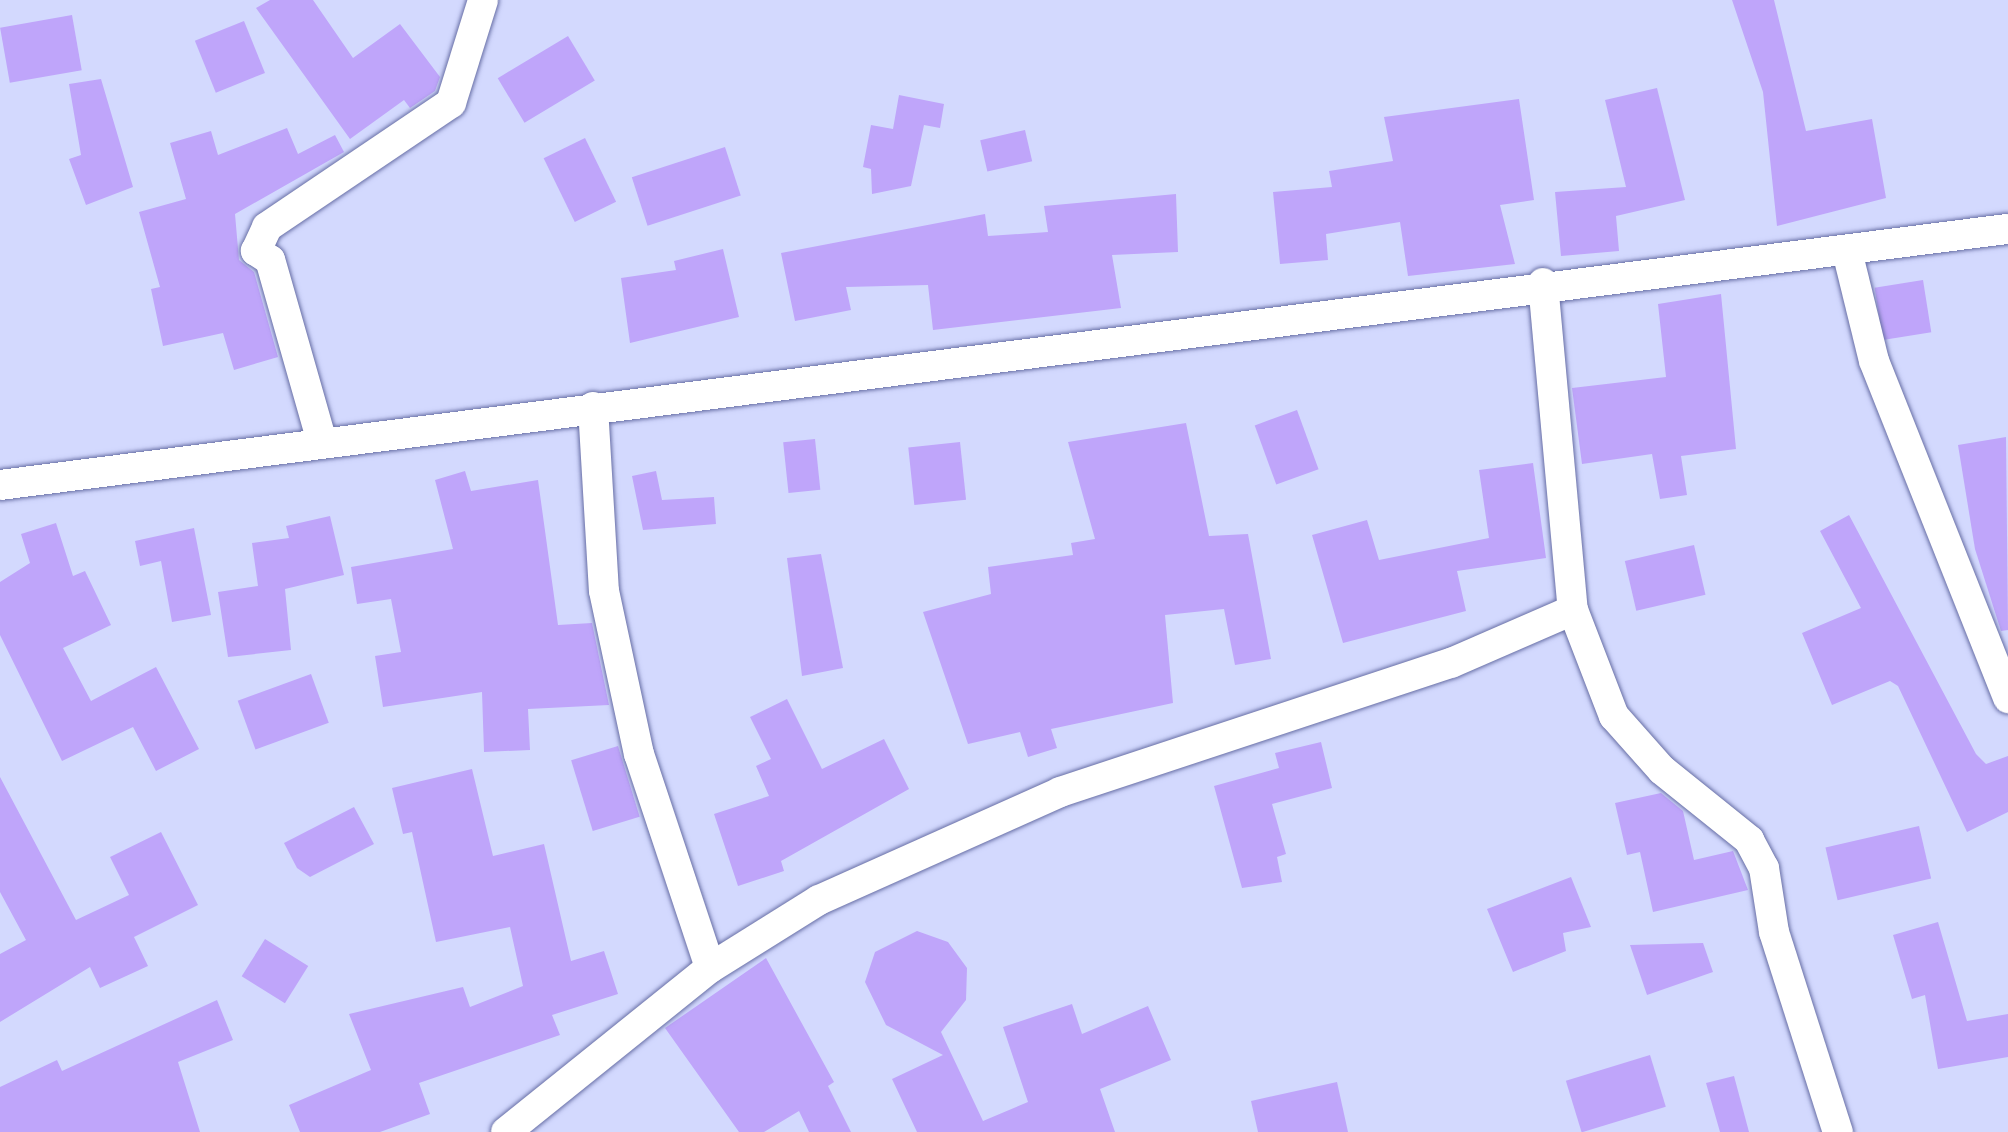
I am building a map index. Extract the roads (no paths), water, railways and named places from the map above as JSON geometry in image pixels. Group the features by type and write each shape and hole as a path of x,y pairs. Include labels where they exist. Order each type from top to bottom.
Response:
{"street":[{"path":"322,442 270,260 256,251 267,227 450,103 484,0"},
{"path":"0,485 1543,284 2008,229"},
{"path":"1847,251 1874,361 1943,515 2008,698"},
{"path":"1543,284 1573,610 1614,716 1662,770 1749,840 1764,868 1774,932 1838,1132"},
{"path":"593,407 604,590 639,754 710,968"},
{"path":"506,1132 710,968 819,900 943,839 1247,723 1450,662 1573,610"}]}
